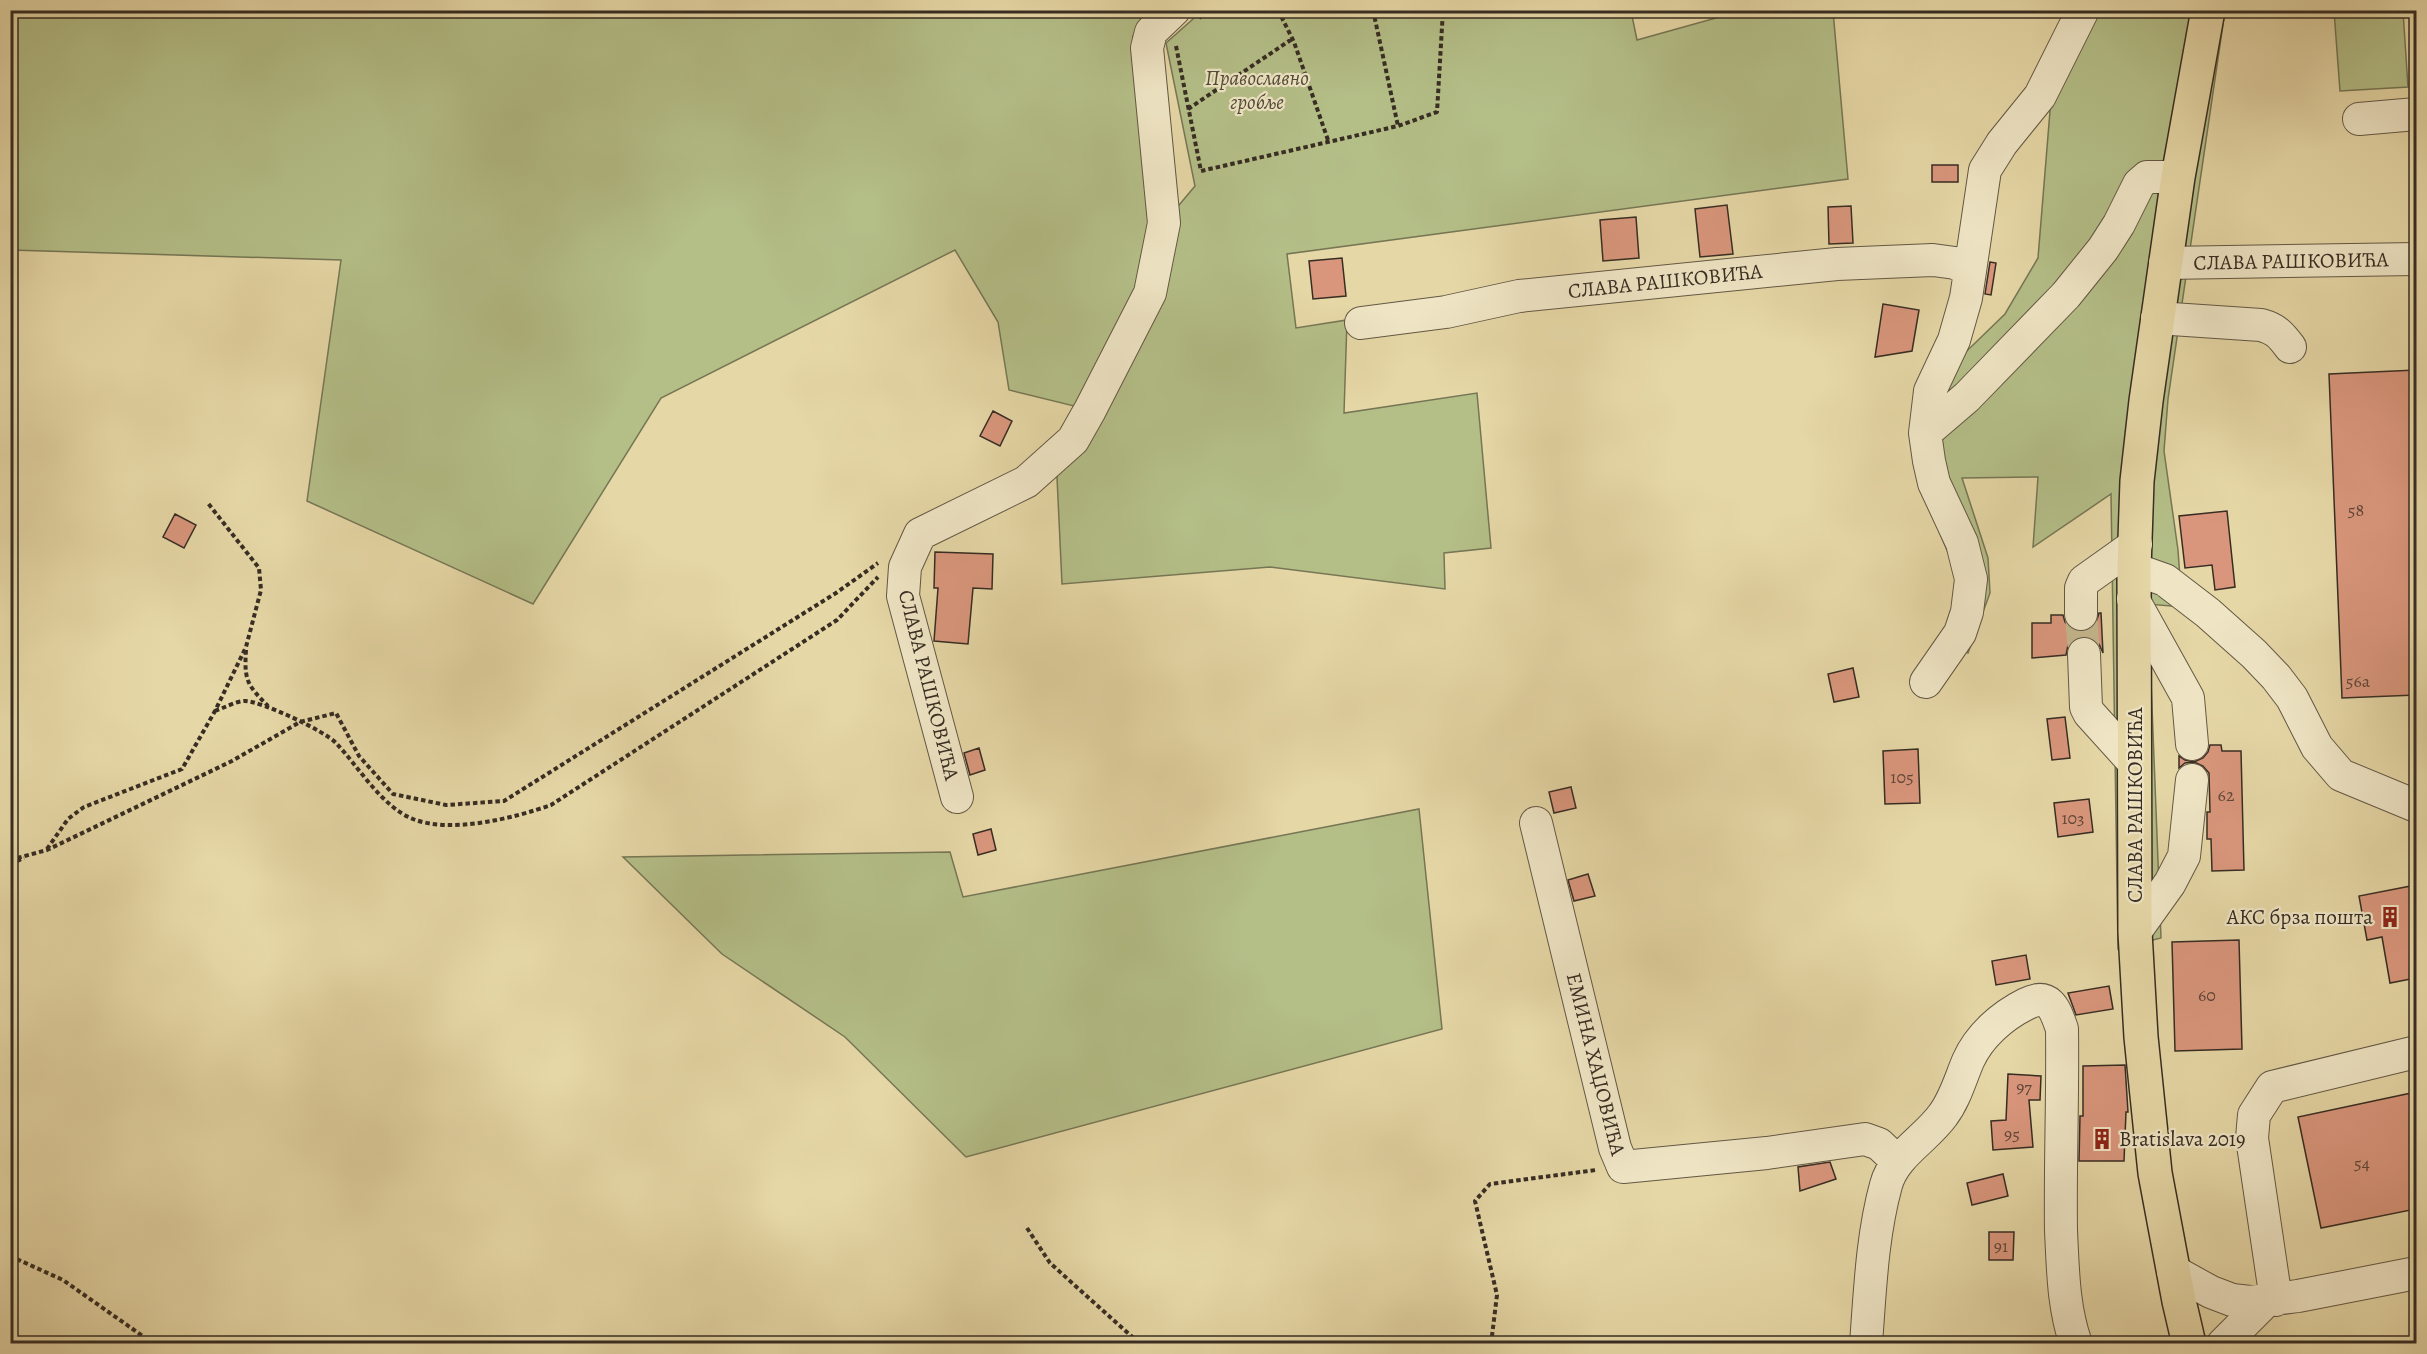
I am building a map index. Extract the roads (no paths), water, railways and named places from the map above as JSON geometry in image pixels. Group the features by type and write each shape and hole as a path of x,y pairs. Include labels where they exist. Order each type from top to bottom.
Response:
{"main road":[{"name":"СЛАВА РАШКОВИЋА","path":"2189,1344 2155,1173 2144,1084 2135,932 2134,570 2139,454 2178,177 2208,10"}],"street":[{"name":"СЛАВА РАШКОВИЋА","path":"957,797 903,596 905,567 920,534 1026,482 1072,440 1090,410 1150,293 1164,223 1148,48 1151,32 1174,10"},
{"path":"1926,682 1960,633 1967,612 1971,579 1962,543 1934,483 1925,433 1930,390 1954,340 1966,298 1985,170 2002,143 2040,96 2083,10"},
{"path":"2358,119 2416,114"},
{"path":"1925,433 1967,397 2088,270 2120,224 2139,184 2147,177 2178,177"},
{"name":"СЛАВА РАШКОВИЋА","path":"2165,263 2416,259"},
{"name":"СЛАВА РАШКОВИЋА","path":"1361,323 1446,312 1519,296 1838,264 1933,260 1955,264 1970,271"},
{"path":"2157,318 2261,325 2272,328 2280,334 2290,347"},
{"path":"2134,570 2188,698 2192,744"},
{"path":"2081,614 2081,588 2084,581 2134,570 2165,580 2208,613 2254,654 2292,698 2318,747 2341,775 2416,806"},
{"path":"2084,654 2086,706 2089,713 2135,764"},
{"path":"2135,932 2170,883 2184,856 2192,780"},
{"name":"ЕМИНА ХАЏОВИЋА","path":"1536,823 1615,1148 1623,1167 1767,1153 1865,1139 1906,1154"},
{"path":"1866,1344 1874,1246 1886,1182 1906,1154 1929,1133 1944,1114 1953,1100 1969,1059 1988,1032 1998,1022 2035,1000 2048,1002 2054,1009 2062,1029 2063,1280 2070,1325 2076,1344"},
{"path":"2270,1301 2252,1138 2254,1114 2272,1087 2416,1052"},
{"path":"2173,1271 2211,1292 2232,1300 2270,1301 2416,1273"},
{"path":"2223,1344 2270,1301"}],"tunnel":[{"path":"2081,614 2084,654"}],"place":[{"name":"АКС брза пошта","path":"2390,917"},
{"name":"Bratislava 2019","path":"2102,1139"}],"park label":[{"name":"Православно гробље","path":"1257,90"}]}
